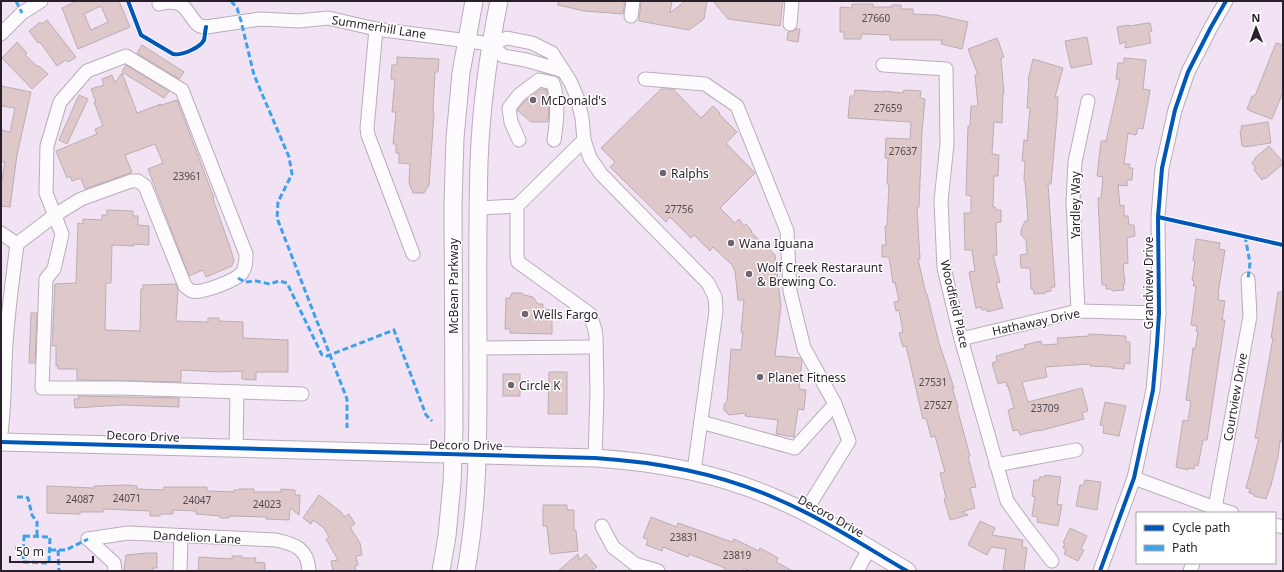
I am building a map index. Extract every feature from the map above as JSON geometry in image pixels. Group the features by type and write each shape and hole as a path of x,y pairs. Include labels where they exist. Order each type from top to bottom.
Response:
{"main road":[{"name":"McBean Parkway","path":"441,571 448,528 453,455 453,170 458,105 466,40 474,1"},
{"path":"466,571 474,522 477,487 478,208 481,127 491,44 499,1"},
{"name":"Decoro Drive","path":"1,442 595,458 635,461 694,471 751,488 805,512 907,571"}],"street":[{"path":"1,34 22,13 41,1"},
{"path":"631,16 633,1"},
{"path":"790,24 792,1"},
{"name":"Grandview Drive","path":"1100,571 1134,478 1152,390 1159,313 1158,217 1162,168 1174,110 1188,72 1226,1"},
{"name":"Summerhill Lane","path":"159,4 169,2 178,3 185,8 196,23 200,26 206,27 260,18 299,21 328,18 376,29 491,44"},
{"path":"376,29 367,128 368,135 413,254"},
{"path":"564,71 526,60 503,56 491,44 507,38 532,43 552,53 564,71 577,97 582,118 584,140 590,158 601,174 708,283 715,296 716,311 694,471"},
{"path":"1,433 4,412 8,311 17,244 55,215 81,199 131,180 138,181 145,186 185,286 191,291 200,292 238,278 244,271 246,254 182,90 126,56 87,71 60,102 47,146 46,193 55,215 62,234 54,269 46,279 42,388 122,388 302,394"},
{"name":"Woodfield Place","path":"883,65 946,69 947,144 941,201 944,268 996,465 1007,501 1052,560"},
{"path":"645,79 705,84 737,106 787,231 790,291 804,348 835,404 849,441 805,512"},
{"path":"519,140 511,122 509,108 520,94 539,80 553,82 556,94 557,124 554,140"},
{"name":"Yardley Way","path":"1078,311 1073,202 1075,162 1088,101"},
{"path":"478,208 516,206 584,140"},
{"path":"516,206 518,262 590,314 595,330 596,347 595,458"},
{"path":"1,233 17,244"},
{"name":"Courtview Drive","path":"1214,511 1250,316 1248,280"},
{"name":"Hathaway Drive","path":"962,339 1078,311 1159,313"},
{"path":"478,348 596,347"},
{"path":"236,449 237,392"},
{"path":"701,422 795,448 835,404"},
{"path":"996,465 1076,450"},
{"path":"1134,478 1214,511"},
{"path":"602,526 613,547 635,564 658,571"},
{"name":"Dandelion Lane","path":"115,571 114,564 88,539 128,533 276,540 290,543 297,547 307,560 309,571"},
{"path":"180,571 181,536"},
{"path":"857,571 869,549"}],"building":[{"path":"77,1 119,1 130,27 78,49 62,8","holes":["101,6 108,22 91,30 84,14"]},
{"path":"558,1 625,1 623,14 584,11 558,5"},
{"path":"641,1 672,1 670,13 685,1 707,1 704,19 689,30 639,21"},
{"path":"713,1 783,1 780,26 728,19"},
{"path":"852,4 873,4 873,7 892,7 892,5 901,5 901,9 913,9 913,14 937,15 968,22 962,49 941,44 942,40 890,40 890,35 862,34 861,39 844,39 844,32 840,32 840,7 852,8"},
{"path":"47,20 76,57 68,62 66,60 57,66 40,42 38,43 29,31 40,22 42,24"},
{"path":"1150,23 1152,31 1149,32 1151,43 1125,48 1126,42 1120,44 1117,27"},
{"path":"800,29 798,42 787,40 788,32"},
{"path":"1087,37 1092,64 1071,68 1065,41"},
{"path":"997,38 1004,57 1001,58 1004,93 1002,123 994,122 992,154 999,155 998,176 994,176 993,207 995,207 996,210 1001,210 1001,222 996,223 997,255 993,255 1000,282 996,283 1003,308 987,312 987,309 982,310 981,307 976,308 969,272 975,271 972,250 965,250 964,213 971,213 971,196 966,195 968,126 970,126 971,106 978,106 975,75 978,75 968,49"},
{"path":"17,42 27,53 25,55 48,74 32,89 2,58"},
{"path":"1276,43 1283,45 1283,92 1272,119 1247,109 1252,96 1255,96"},
{"path":"142,45 184,72 179,79 137,53"},
{"path":"397,57 439,59 438,72 435,72 429,185 424,193 413,193 409,183 410,164 399,163 399,153 396,153 396,144 393,144 396,112 392,112 395,79 391,79 392,65 397,65"},
{"path":"1124,58 1146,60 1143,89 1150,90 1143,129 1138,128 1136,135 1128,133 1124,164 1130,164 1129,168 1133,168 1132,180 1127,180 1127,186 1118,185 1120,206 1124,205 1124,216 1128,216 1129,225 1134,225 1135,236 1127,238 1128,263 1123,264 1125,284 1123,284 1124,290 1112,291 1111,289 1106,289 1106,285 1102,285 1098,198 1101,198 1103,177 1097,176 1101,141 1106,141 1120,79 1116,79 1118,63 1124,63"},
{"path":"1033,59 1063,68 1055,97 1058,97 1057,117 1051,184 1048,184 1055,287 1051,287 1051,291 1045,292 1046,293 1034,294 1033,289 1031,289 1030,268 1021,268 1020,255 1027,254 1026,240 1021,235 1021,230 1025,221 1028,221 1024,181 1025,161 1022,161 1024,140 1027,141 1030,108 1027,108 1028,80"},
{"path":"126,65 169,91 164,98 122,72"},
{"path":"122,73 137,113 177,100 214,198 214,202 234,260 232,266 206,277 203,270 189,276 148,169 163,163 155,144 125,155 132,172 130,173 85,189 81,178 72,181 70,176 67,178 56,151 97,134 95,129 103,126 91,89 104,85 102,79 112,75 115,83"},
{"path":"1,86 31,92 17,155 10,207 1,206 1,184 5,162 1,162 1,130 10,132 15,108 1,106"},
{"path":"541,89 547,90 549,104 548,122 531,122 517,110 525,101"},
{"path":"661,89 673,89 701,118 713,106 737,132 726,143 755,173 720,208 735,223 739,219 744,226 746,224 752,231 751,232 775,255 781,306 775,356 801,358 799,389 806,390 804,410 798,409 794,437 776,434 778,420 745,416 746,413 729,415 724,410 724,405 727,401 731,349 741,350 743,332 741,332 744,300 738,300 735,271 732,265 713,247 710,251 694,235 691,238 670,217 666,222 610,167 615,162 601,148"},
{"path":"855,90 903,93 904,90 921,91 920,98 925,99 919,207 917,207 920,259 918,259 939,343 954,388 952,388 970,456 968,457 976,487 970,488 975,508 962,512 968,515 950,520 944,499 946,498 940,473 945,472 935,436 931,437 926,418 923,419 906,346 903,347 899,333 903,332 899,310 896,311 894,302 899,301 895,282 893,283 889,257 882,257 882,245 886,245 885,226 887,226 889,184 887,184 888,158 885,158 886,138 910,139 911,122 848,118 850,96 854,96"},
{"path":"79,95 88,99 67,144 59,140"},
{"path":"1268,122 1271,143 1244,147 1242,146 1241,126"},
{"path":"1269,146 1283,162 1283,164 1262,180 1254,170 1255,167 1252,163 1255,158"},
{"path":"107,210 133,211 133,216 138,216 138,225 149,226 149,245 112,245 111,283 106,283 105,330 140,331 141,289 143,289 143,285 176,284 178,289 176,321 208,322 208,318 219,318 219,321 243,322 243,338 288,340 288,372 256,372 256,380 242,379 242,371 221,372 181,370 181,382 77,380 77,369 58,369 58,366 56,366 56,346 52,346 55,284 76,283 78,223 83,224 83,219 102,220 102,215 107,215"},
{"path":"1196,239 1220,243 1219,249 1225,250 1218,300 1225,301 1222,320 1225,320 1207,440 1203,440 1198,466 1195,465 1194,469 1188,468 1188,470 1176,467 1183,420 1188,421 1191,401 1186,400 1193,348 1195,349 1198,332 1196,331 1197,326 1191,325 1196,286 1193,286 1194,281 1192,280"},
{"path":"1278,292 1283,292 1283,433 1271,485 1266,499 1254,496 1254,494 1249,493 1250,489 1246,488 1259,438 1255,438 1273,338 1271,338"},
{"path":"512,293 522,293 533,297 538,304 543,304 543,309 552,310 552,334 510,333 510,329 505,329 506,298 510,298"},
{"path":"31,313 37,313 35,363 29,363"},
{"path":"1089,334 1126,336 1126,342 1130,342 1130,364 1125,363 1124,369 1090,366 1090,364 1045,367 1047,377 1022,382 1028,402 1082,388 1088,411 1082,413 1084,419 1020,435 1018,430 1013,431 1008,410 1014,408 1006,382 998,384 992,363 997,361 996,356 1025,348 1024,345 1041,341 1042,345 1058,344 1057,338 1089,336"},
{"path":"549,372 567,372 567,414 548,414"},
{"path":"503,374 520,374 520,396 503,396"},
{"path":"78,396 179,398 179,407 121,405 75,408 74,399 79,399"},
{"path":"1105,402 1126,406 1119,436 1103,433 1104,426 1100,425"},
{"path":"1045,475 1061,477 1057,504 1062,505 1058,526 1037,522 1038,517 1032,516 1035,497 1032,496 1034,480 1039,480 1040,477 1045,477"},
{"path":"1085,480 1101,482 1097,510 1076,506 1080,485 1084,485"},
{"path":"47,486 94,488 94,486 137,486 137,489 164,490 164,487 207,487 207,491 234,492 234,490 239,489 254,489 254,492 281,492 281,489 295,490 295,495 300,495 299,515 290,508 289,520 266,519 267,517 229,516 229,518 220,518 220,516 196,514 196,511 173,510 173,514 160,514 160,516 150,516 150,511 103,509 103,512 80,512 80,514 47,513"},
{"path":"319,495 341,512 344,517 349,514 355,524 350,527 360,543 362,555 356,556 358,565 355,566 356,571 333,571 331,561 338,560 326,539 329,537 324,528 313,520 311,524 303,518"},
{"path":"543,505 567,505 567,510 574,510 574,530 576,530 578,551 550,554 547,526 543,526"},
{"path":"651,517 677,527 678,523 732,542 734,539 759,551 760,548 778,558 776,562 793,571 750,571 744,568 742,571 723,571 725,568 689,554 688,557 663,547 662,551 646,545 648,539 643,538"},
{"path":"980,521 995,528 992,535 1023,540 1022,547 1027,548 1024,571 1003,571 1006,549 991,547 987,555 968,545"},
{"path":"1070,528 1087,536 1081,549 1084,550 1078,561 1064,554 1066,549 1063,548 1065,543 1063,543"},
{"path":"157,553 157,568 153,568 153,571 124,571 126,555"},
{"path":"578,554 579,560 586,554 597,567 591,571 558,571"},
{"path":"232,556 256,558 255,562 265,563 265,571 198,571 199,557 232,559"}],"marked path":[{"path":"16,1 22,13"},
{"path":"231,1 237,8 254,75 289,157 292,174 278,202 277,218 347,399 347,428"},
{"path":"1245,236 1250,263 1248,279"},
{"path":"238,278 245,282 256,281 270,284 279,281 287,283 322,355 327,356 394,330 426,415 432,421"},
{"path":"17,497 28,498 32,515 37,522 37,536"},
{"path":"24,536 50,537 49,563 23,562 24,536"},
{"path":"50,550 66,550 88,539"},
{"path":"15,548 23,548"},
{"path":"58,550 59,571"}],"cycle path":[{"path":"128,1 141,35 173,54 185,53 199,46 204,40 206,27"},
{"path":"1100,571 1134,478 1153,390 1159,313 1158,217 1162,168 1175,110 1188,72 1226,1"},
{"path":"1158,217 1283,245"},
{"path":"1,442 595,458 642,462 688,470 733,482 777,499 843,533 907,571"}],"place":[{"name":"McDonald's","path":"533,100"},
{"name":"Ralphs","path":"663,173"},
{"name":"Wana Iguana","path":"731,243"},
{"name":"Wolf Creek Restaraunt & Brewing Co.","path":"749,274"},
{"name":"Wells Fargo","path":"525,314"},
{"name":"Planet Fitness","path":"760,377"},
{"name":"Circle K","path":"511,385"}]}
